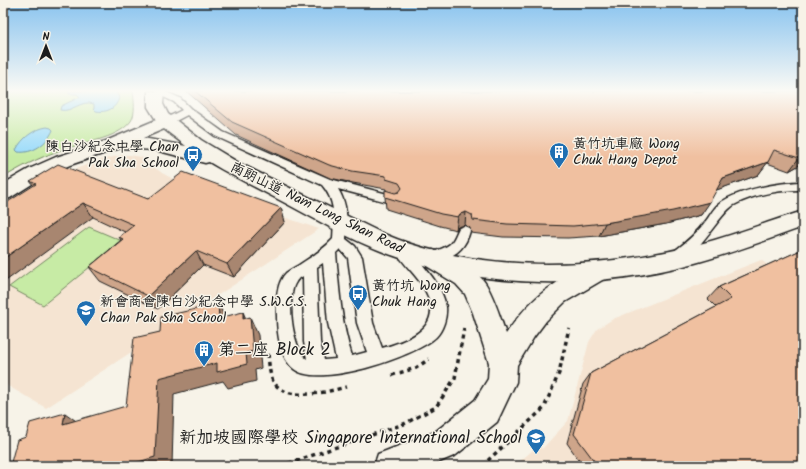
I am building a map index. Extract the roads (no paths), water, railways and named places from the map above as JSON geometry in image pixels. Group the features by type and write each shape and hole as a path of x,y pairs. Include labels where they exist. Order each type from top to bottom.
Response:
{"street":[{"name":"南朗山道 Nam Long Shan Road","path":"159,113 166,122 225,164 340,231 433,259 489,270 559,274 596,272"},
{"path":"3,193 50,166 112,145 166,122"},
{"name":"南朗山道 Nam Long Shan Road","path":"112,145 132,143 172,147 225,164"},
{"path":"596,272 675,259 734,243 803,219"},
{"name":"南朗山道 Nam Long Shan Road","path":"390,466 445,444 486,410 502,382 503,363 486,313 475,288 464,277 433,259"},
{"name":"南朗山道 Nam Long Shan Road","path":"503,363 529,322 538,311 552,298 596,272"}],"lane":[{"path":"166,122 186,113"},
{"path":"189,113 219,134 326,182 394,200"},
{"path":"326,182 334,189 338,197 340,231 355,257 365,323 378,358"},
{"path":"675,259 695,242 723,207 730,202 772,188 803,186"},
{"path":"340,231 329,252 291,277 287,282 285,290 286,329 289,346 294,359 302,366 317,368 378,358 423,340 432,331 437,320 438,307 434,291 402,250"},
{"path":"433,259 452,251 461,242 464,232"},
{"path":"329,252 336,329 339,346 346,364"},
{"path":"310,264 312,342 317,368"}],"water":[{"path":"47,127 53,130 43,144 34,150 18,152 16,150 29,135"}],"place":[{"name":"黃竹坑車廠 Wong Chuk Hang Depot","path":"559,169"},
{"name":"陳白沙紀念中學 Chan Pak Sha School","path":"193,172"},
{"name":"黃竹坑 Wong Chuk Hang","path":"358,311"},
{"name":"新會商會陳白沙紀念中學 S.W.C.S. Chan Pak Sha School","path":"86,327"},
{"name":"第二座 Block 2","path":"204,367"},
{"name":"新加坡國際學校 Singapore International School","path":"536,455"}]}
